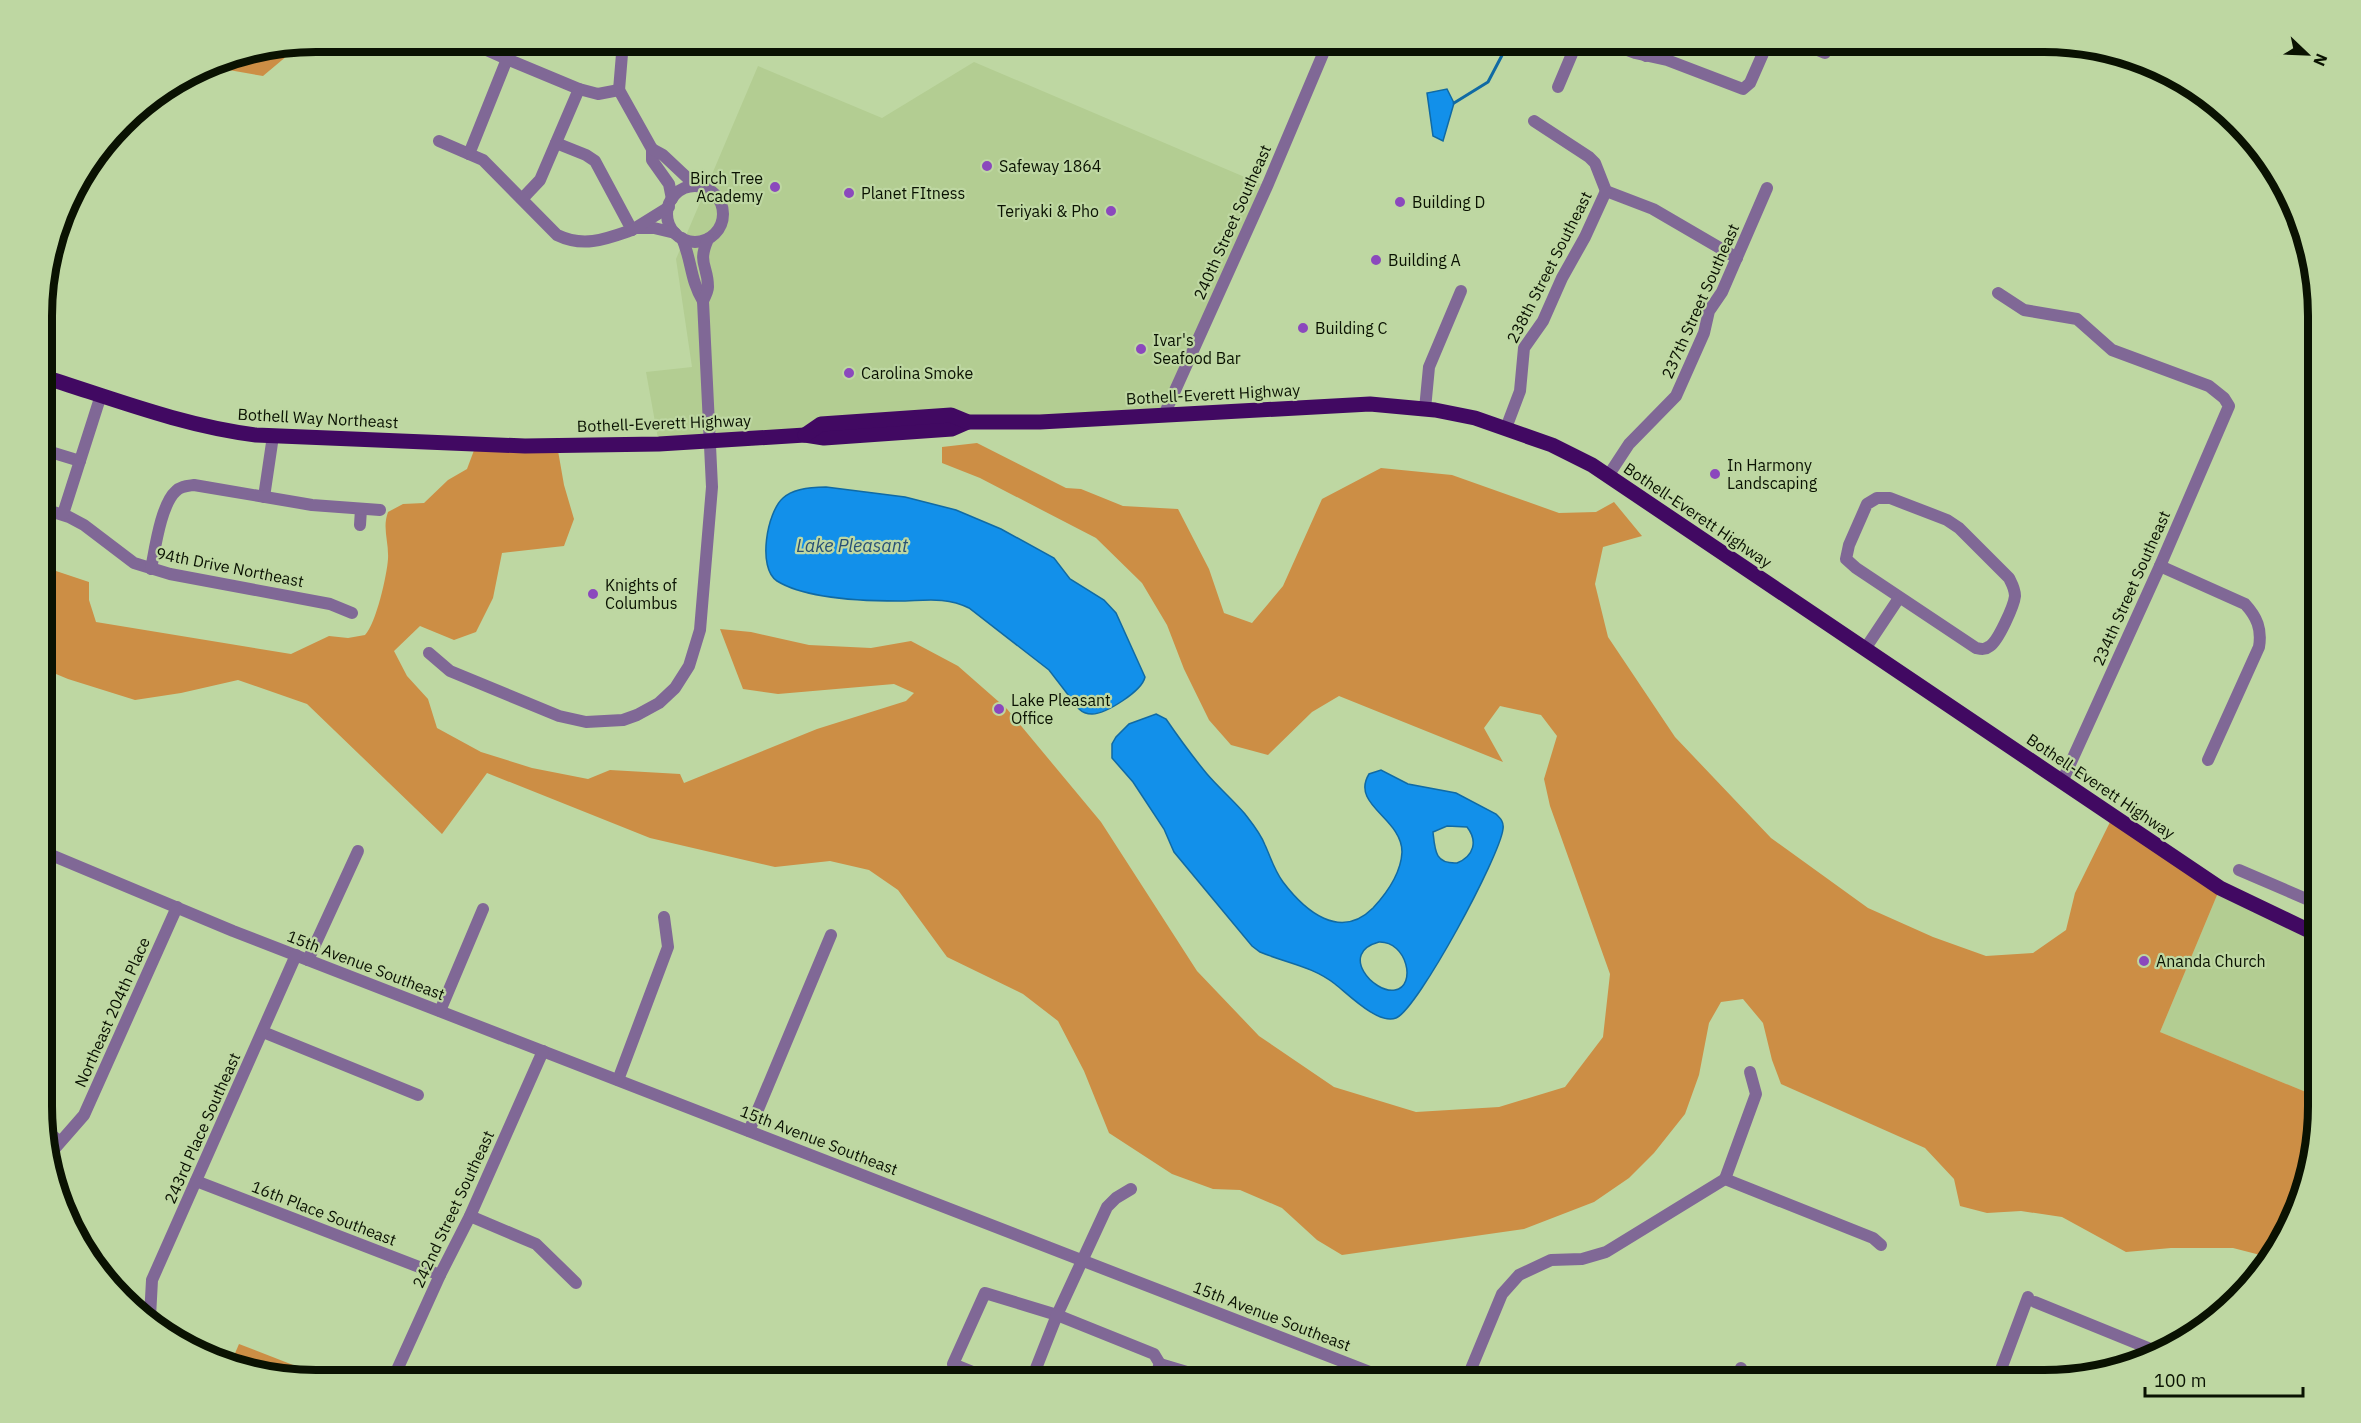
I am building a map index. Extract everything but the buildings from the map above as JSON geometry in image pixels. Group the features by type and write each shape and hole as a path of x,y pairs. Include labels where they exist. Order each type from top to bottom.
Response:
{"main road":[{"name":"Bothell Way Northeast","path":"52,380 220,430 273,436 525,446"},
{"name":"Bothell-Everett Highway","path":"525,446 658,444 805,435 821,424 951,415 968,422 1040,422 1370,404 1425,409 1475,418 1552,445 1592,465 2220,888 2308,930"}],"street":[{"path":"491,52 579,89 598,94 620,90"},
{"path":"622,52 620,90 652,149 652,160 669,184 668,217 689,254 694,288 703,301"},
{"name":"240th Street Southeast","path":"1164,415 1268,184 1324,52"},
{"path":"1558,87 1573,52"},
{"path":"1635,52 1667,60 1743,89 1750,83 1764,52"},
{"path":"1646,56 1648,52"},
{"path":"469,154 507,59"},
{"path":"522,199 540,180 579,89"},
{"path":"1534,121 1595,163 1606,192 1653,209 1737,258"},
{"path":"439,141 483,160 557,235 569,241 597,242 634,229 670,203 679,192 696,186"},
{"path":"556,143 595,161 634,229"},
{"path":"429,653 450,671 571,719 601,723 623,720 659,703 675,688 689,666 700,630 712,487 703,301 708,288 702,262 703,251 708,239 720,226 723,208 713,193 696,186 663,155 652,149"},
{"name":"237th Street Southeast","path":"1608,476 1629,444 1676,396 1704,333 1709,311 1722,292 1767,188"},
{"name":"238th Street Southeast","path":"1506,428 1520,391 1524,348 1543,321 1606,192"},
{"path":"634,229 654,228 691,242 708,239"},
{"path":"1425,409 1430,367 1461,291"},
{"name":"234th Street Southeast","path":"1998,293 2024,310 2077,319 2112,350 2209,386 2224,398 2229,406 2160,566 2062,782"},
{"path":"63,514 101,395"},
{"path":"264,497 273,436"},
{"path":"52,452 80,461"},
{"path":"151,568 168,503 174,492 182,487 194,485 312,505 380,510"},
{"path":"1877,498 1890,498 1947,520 1959,528 2009,578 2014,588 2015,598 1998,638 1984,649 1976,648 1899,598 1846,559 1849,545 1867,504 1877,498"},
{"path":"360,525 361,508"},
{"name":"94th Drive Northeast","path":"52,511 84,525 134,563 170,574 330,604 352,613"},
{"path":"2160,566 2245,604 2258,621 2261,635 2259,647 2208,760"},
{"path":"1865,649 1899,598"},
{"path":"308,960 358,851"},
{"name":"15th Avenue Southeast","path":"52,855 233,931 1365,1370"},
{"path":"2239,870 2308,900"},
{"name":"Northeast 204th Place","path":"56,1145 84,1115 177,907"},
{"path":"440,1011 483,909"},
{"path":"618,1080 668,948 664,917"},
{"path":"749,1131 831,935"},
{"name":"243rd Place Southeast","path":"150,1312 152,1280 296,955"},
{"path":"263,1032 418,1095"},
{"name":"242nd Street Southeast","path":"397,1370 440,1275 470,1216 543,1051"},
{"path":"1471,1370 1502,1294 1519,1275 1551,1260 1582,1259 1606,1252 1725,1179 1756,1094 1750,1072"},
{"path":"55,1137 59,1141"},
{"path":"1725,1179 1873,1238 1881,1245"},
{"name":"16th Place Southeast","path":"196,1181 440,1275"},
{"path":"1036,1370 1107,1207 1131,1189"},
{"path":"470,1216 536,1244 576,1283"},
{"path":"968,1370 953,1364 985,1293 1058,1315 1154,1354 1160,1364 1180,1370"},
{"path":"2001,1370 2032,1299 2149,1348"},
{"path":"1158,1370 1160,1364"}],"shaded area":[{"path":"289,54 263,76 224,69 248,61"},
{"path":"974,62 1261,184 1164,415 659,444 646,372 692,367 676,259 758,66 882,118"},
{"path":"977,443 1066,488 1081,489 1123,506 1178,509 1209,569 1224,613 1252,623 1283,586 1322,499 1381,468 1452,475 1559,513 1596,512 1614,502 1642,536 1603,547 1595,584 1608,637 1675,737 1771,838 1868,908 1933,937 1986,956 2033,953 2066,930 2075,893 2113,816 2220,888 2160,1032 2308,1093 2308,1124 2300,1175 2295,1192 2273,1239 2262,1255 2233,1248 2171,1248 2126,1252 2062,1217 2021,1211 1987,1213 1960,1206 1954,1179 1925,1148 1781,1084 1772,1060 1763,1023 1743,999 1721,1002 1709,1023 1699,1075 1685,1114 1654,1153 1629,1178 1594,1202 1524,1229 1342,1255 1317,1240 1282,1208 1240,1190 1213,1189 1172,1174 1109,1133 1084,1071 1058,1021 1023,994 947,957 898,890 869,870 830,861 775,867 650,838 487,773 442,834 307,704 238,680 181,693 135,700 52,672 52,570 89,582 89,600 96,622 291,654 329,636 348,638 365,635 377,610 386,576 388,553 386,518 388,512 403,504 424,503 448,480 467,469 476,445 557,445 564,485 574,519 564,546 502,553 493,598 476,632 454,640 420,626 394,651 407,676 428,699 437,728 481,752 532,768 588,779 610,770 680,774 684,783 817,729 906,701 914,693 894,684 778,694 743,689 720,629 751,632 809,645 871,648 911,641 958,666 1007,709 1101,822 1197,971 1259,1036 1334,1087 1416,1112 1499,1107 1565,1087 1603,1037 1610,974 1550,806 1544,779 1557,736 1541,715 1500,706 1484,728 1503,762 1339,696 1312,712 1268,755 1231,745 1209,720 1184,669 1167,625 1142,583 1096,538 980,478 942,463 942,447"},
{"path":"2220,888 2308,931 2308,1093 2160,1032"},
{"path":"239,1344 306,1370 282,1368 233,1358"}],"water":[{"path":"1447,89 1454,103 1443,141 1433,136 1427,93"},
{"name":"Lake Pleasant","path":"826,487 905,497 956,510 1001,529 1054,558 1070,579 1104,600 1116,613 1145,677 1142,683 1131,695 1114,706 1098,713 1086,713 1079,709 1049,670 969,608 960,604 925,600 884,601 836,598 803,592 777,581 767,565 766,540 777,505 787,495 798,490"},
{"path":"1156,714 1166,719 1207,774 1259,833 1277,873 1292,893 1312,912 1336,922 1348,922 1361,918 1373,908 1392,883 1401,860 1400,840 1366,794 1365,785 1369,774 1381,770 1408,784 1456,793 1498,816 1503,822 1503,829 1488,869 1439,961 1407,1008 1396,1018 1381,1017 1372,1013 1326,978 1260,952 1252,946 1174,852 1164,829 1133,782 1112,758 1112,744 1129,724","holes":["1447,826 1467,827 1472,838 1471,852 1457,863 1440,859 1436,850 1433,832","1379,942 1389,944 1396,949 1406,964 1406,981 1402,987 1395,990 1387,990 1378,986 1364,972 1361,955 1367,947"]}],"waterway":[{"path":"1454,103 1488,82 1504,52"}],"place":[{"name":"Safeway 1864","path":"987,166"},
{"name":"Birch Tree Academy","path":"775,187"},
{"name":"Planet FItness","path":"849,193"},
{"name":"Building D","path":"1400,202"},
{"name":"Teriyaki & Pho","path":"1111,211"},
{"name":"Building A","path":"1376,260"},
{"name":"Building C","path":"1303,328"},
{"name":"Ivar's Seafood Bar","path":"1141,349"},
{"name":"Carolina Smoke","path":"849,373"},
{"name":"In Harmony Landscaping","path":"1715,474"},
{"name":"Knights of Columbus","path":"593,594"},
{"name":"Lake Pleasant Office","path":"999,709"},
{"name":"Ananda Church","path":"2144,961"}]}
